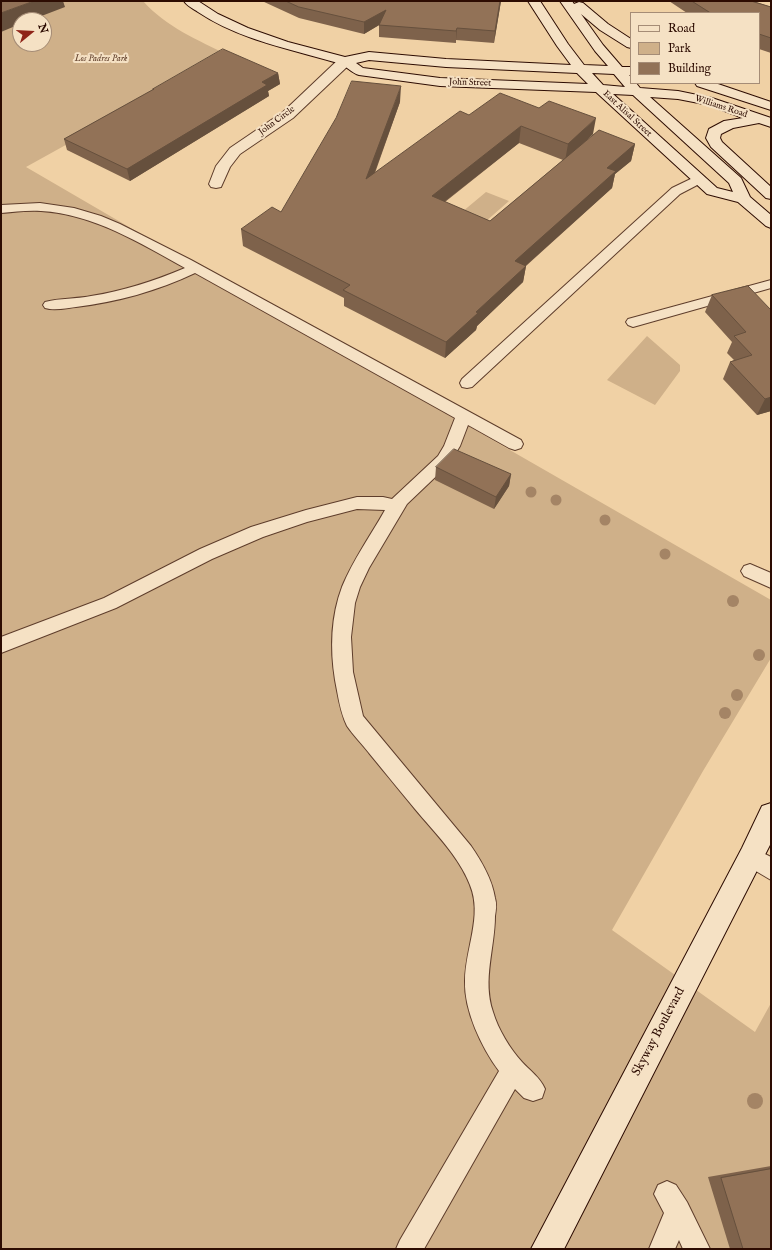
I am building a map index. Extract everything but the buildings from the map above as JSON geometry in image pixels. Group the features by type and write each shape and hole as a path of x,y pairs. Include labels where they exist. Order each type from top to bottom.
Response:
{"main road":[{"name":"John Street","path":"190,1 214,16 244,31 284,45 344,61 359,71 409,79 465,84 599,88"},
{"name":"East Alisal Street","path":"534,1 563,46 580,68 599,88 712,191 743,199 771,223"},
{"name":"East Alisal Street","path":"566,1 617,70 657,111 736,181 743,199"},
{"path":"574,1 604,27 628,40"},
{"name":"John Street","path":"344,61 369,56 446,64 580,68"},
{"name":"John Circle","path":"216,184 223,166 235,151 288,115 344,61"},
{"path":"580,68 630,71"},
{"name":"Williams Road","path":"705,84 771,106"},
{"path":"718,84 731,92"},
{"name":"Williams Road","path":"599,88 635,90 696,98 766,121"},
{"path":"766,121 728,124 714,132 713,138 724,153 771,195"},
{"name":"Skyway Boulevard","path":"547,1249 761,863 771,815"}],"lane":[{"path":"467,383 676,191 699,179"},
{"path":"1,209 40,207 83,214 116,227 195,268 515,444"},
{"path":"50,305 94,301 128,294 160,284 195,268"},
{"path":"633,322 771,284"},
{"path":"464,415 452,447 440,465 406,495 396,507 362,565 351,588 344,611 342,638 343,664 348,694 355,721 464,853 481,884 485,899 485,914 476,980 477,996 482,1016 490,1035 501,1054 513,1070 533,1089"},
{"path":"1,645 103,606 144,587 206,554 257,532 306,516 357,503 383,503 396,507"},
{"path":"750,571 771,582"},
{"path":"409,1249 513,1070"},
{"path":"662,1249 672,1202 697,1249"}],"green space":[{"name":"Los Padres Park","path":"18,1 143,1 172,26 228,55 26,167 433,404 475,430 771,600 771,658 703,771 612,930 755,1032 771,1003 771,1249 1,1249 1,9"},
{"path":"486,192 509,201 485,222 462,212"},
{"path":"647,336 680,365 680,371 655,405 607,380"}]}
